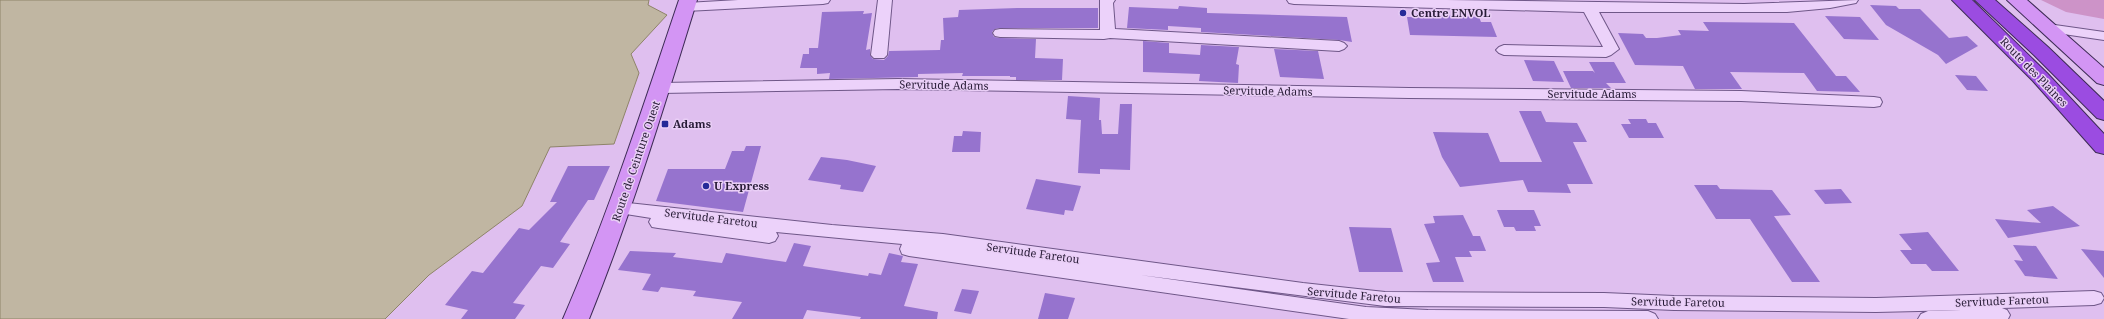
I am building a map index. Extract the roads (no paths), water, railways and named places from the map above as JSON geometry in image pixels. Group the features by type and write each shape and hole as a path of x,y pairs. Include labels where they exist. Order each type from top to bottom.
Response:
{"highway":[{"name":"Route des Plaines","path":"1961,0 2040,77 2104,147"},
{"name":"Route des Plaines","path":"1984,0 2041,51 2104,113"}],"main road":[{"path":"2016,0 2104,79"},
{"name":"Route de Ceinture Ouest","path":"576,319 618,212 661,88 687,4"}],"street":[{"path":"687,4 823,0"},
{"path":"879,55 885,0"},
{"path":"1108,0 1106,2 1108,34"},
{"path":"1294,0 1589,8 1807,8 1851,0"},
{"path":"1504,50 1606,52 1611,49 1599,23 1589,8"},
{"path":"2048,28 2104,36"},
{"path":"1000,33 1099,36 1108,34 1338,46"},
{"name":"Servitude Adams","path":"661,88 898,84 1409,93 1672,94 1836,98 1874,102"},
{"name":"Servitude Faretou","path":"618,212 705,216 832,232 943,241 1302,290 1385,299 1604,300 1674,303 1876,305 2094,298"},
{"name":"Servitude Faretou","path":"618,212 714,230 925,251 1366,314 1414,318 1648,319"},
{"name":"Servitude Faretou","path":"1928,319 2000,315"}],"place":[{"name":"Centre ENVOL","path":"1403,13"},
{"name":"Adams","path":"665,124"},
{"name":"U Express","path":"706,186"}]}
